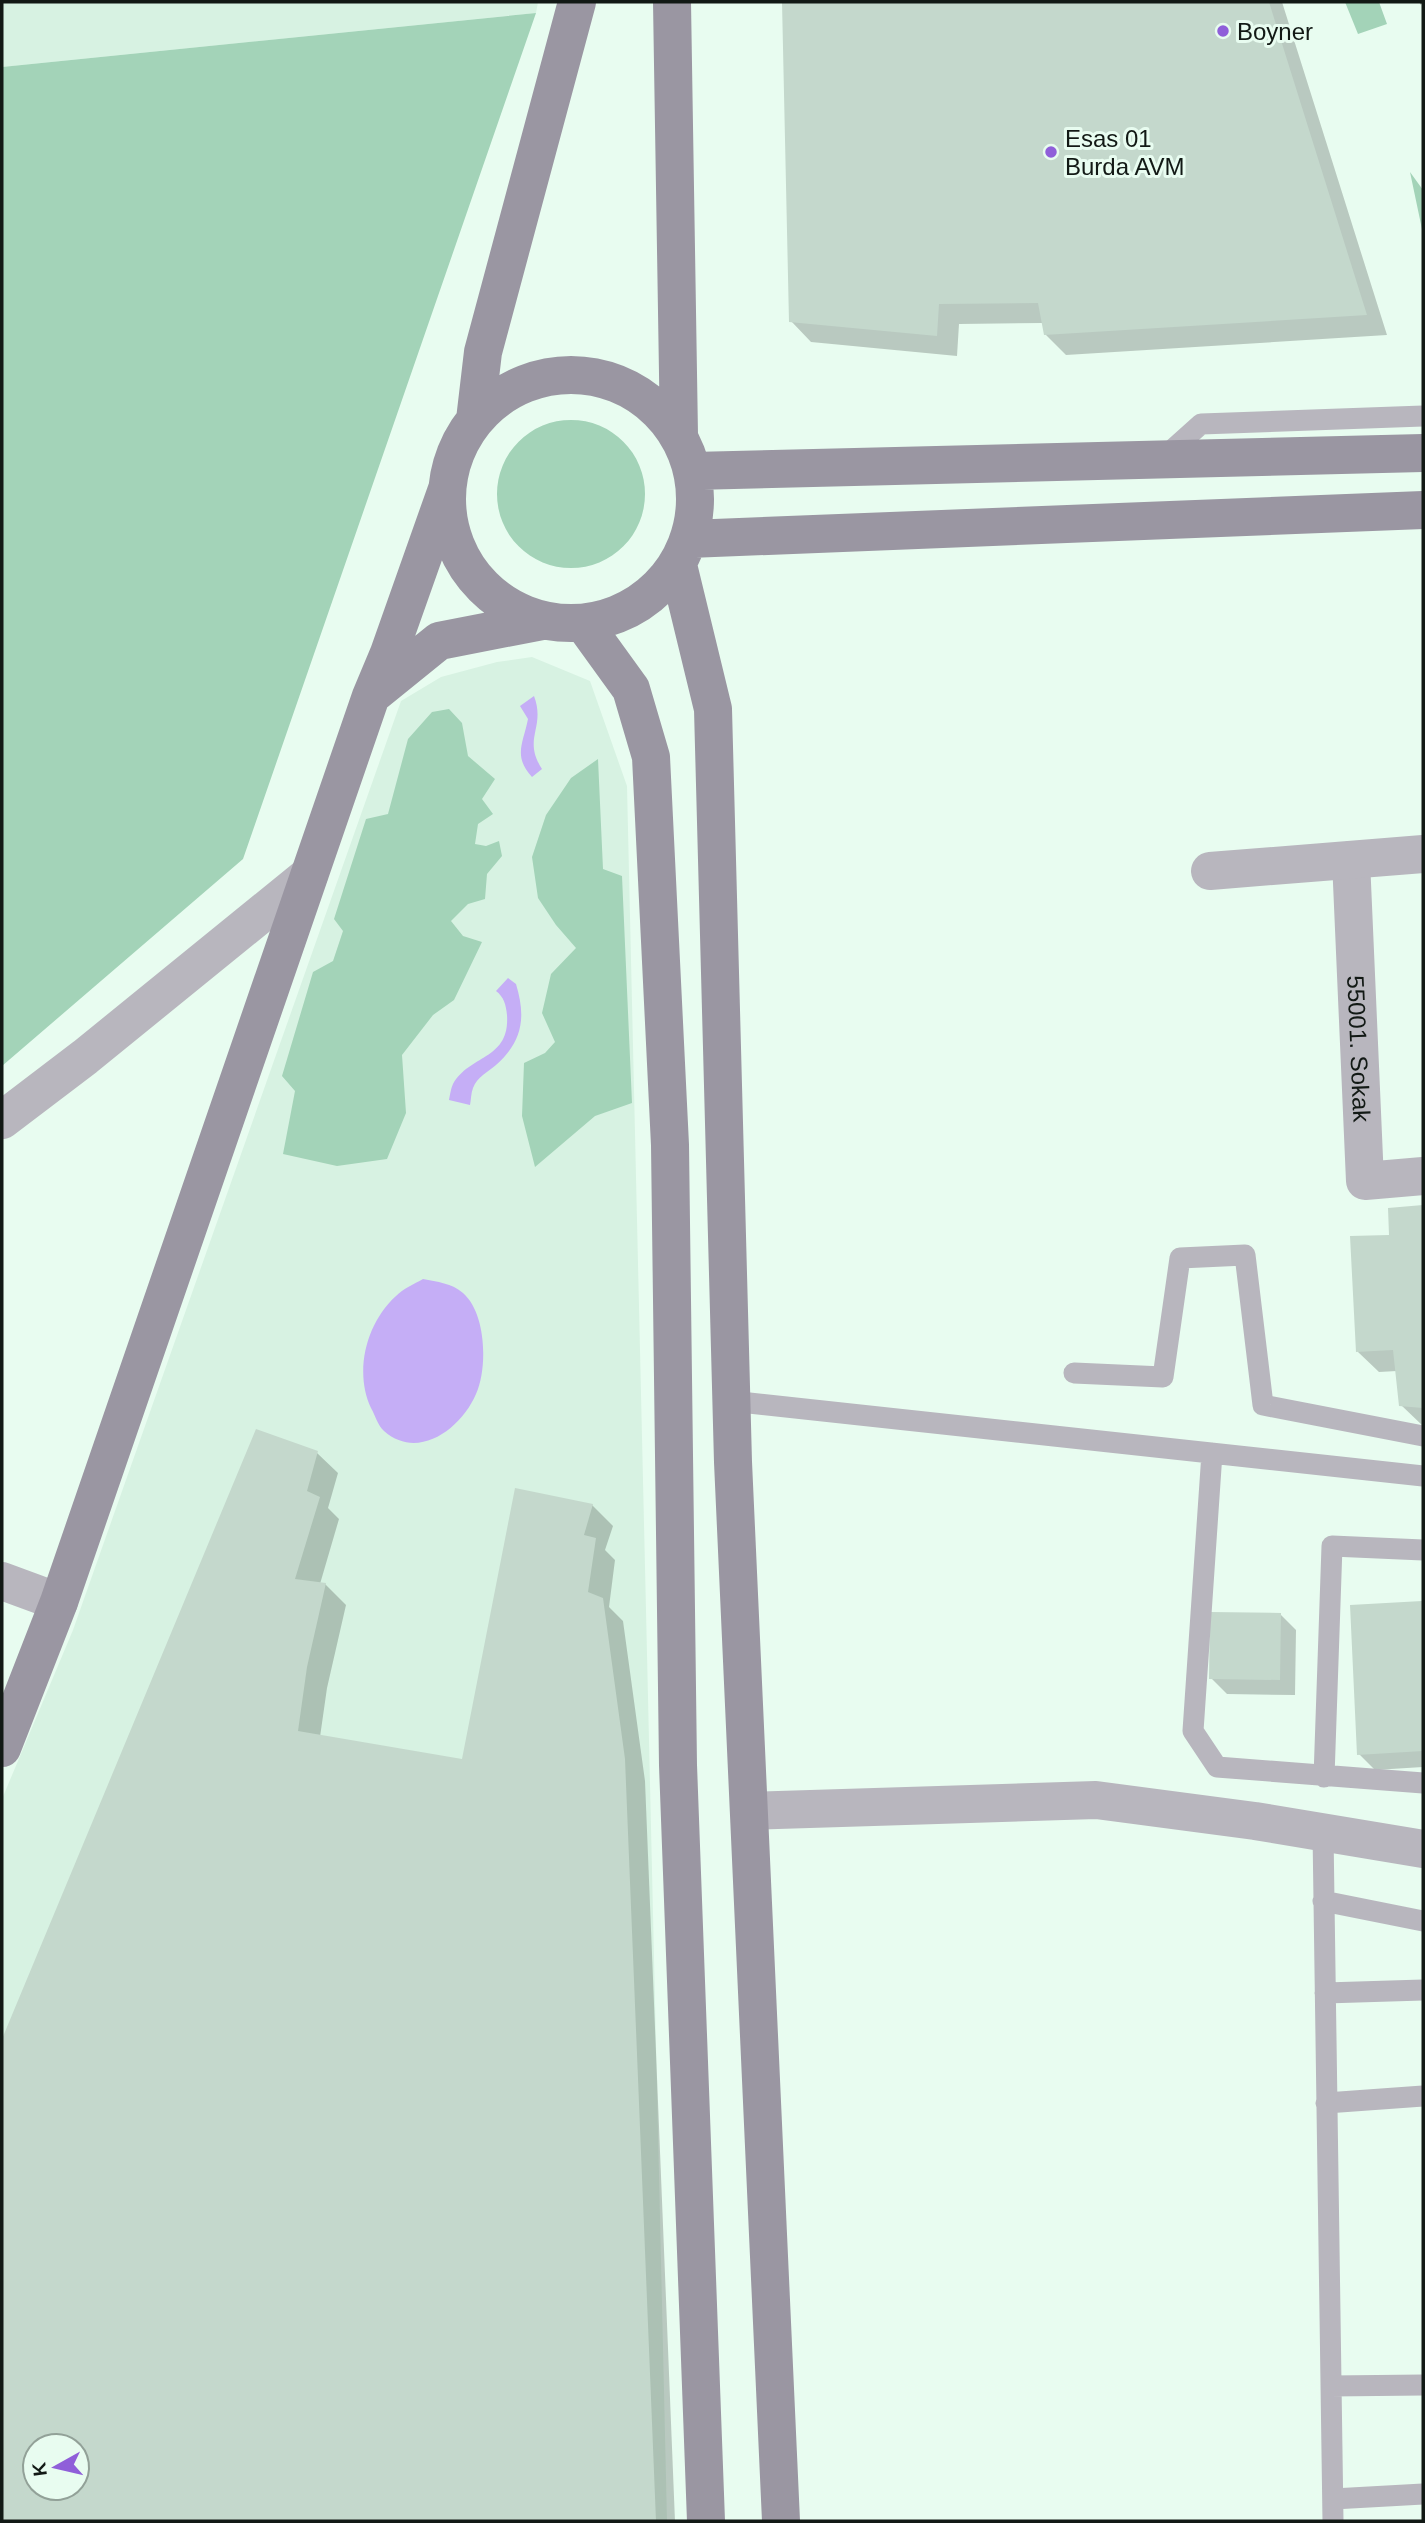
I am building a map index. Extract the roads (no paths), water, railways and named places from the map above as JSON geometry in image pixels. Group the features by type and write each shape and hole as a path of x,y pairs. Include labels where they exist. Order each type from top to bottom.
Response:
{"main road":[{"path":"475,420 482,352 577,2"},
{"path":"672,2 679,435"},
{"path":"2,1748 58,1602 371,696 447,489 455,454 475,420 504,393 541,377 580,374 619,383 653,404 679,435 693,471 696,511 683,552 660,587 625,612 584,624 542,621 439,641 371,696"},
{"path":"693,471 1423,453"},
{"path":"447,489 449,524 461,557 481,586 509,607 542,621"},
{"path":"683,552 1423,510"},
{"path":"683,552 713,709 731,1401 781,2521"},
{"path":"584,624 631,689 651,757 670,1145 678,1765 706,2521"}],"street":[{"path":"1210,871 1423,854"},
{"name":"55001. Sokak","path":"1351,860 1365,1181 1423,1176"},
{"path":"2,1121 309,876"},
{"path":"2,1581 58,1602"},
{"path":"749,1811 1096,1800 1423,1849"}],"lane":[{"path":"1160,460 1201,424 1423,416"},
{"path":"1074,1373 1163,1377 1180,1258 1245,1255 1263,1405 1423,1437"},
{"path":"731,1401 1423,1476"},
{"path":"1212,1453 1193,1731 1217,1767 1423,1783"},
{"path":"1324,1777 1332,1546 1423,1550"},
{"path":"1322,1832 1334,2521"},
{"path":"1324,1901 1423,1921"},
{"path":"1325,1993 1423,1990"},
{"path":"1326,2103 1423,2096"},
{"path":"1331,2386 1423,2385"},
{"path":"1333,2499 1423,2494"}],"place":[{"name":"Boyner","path":"1223,31"},
{"name":"Esas 01 Burda AVM","path":"1051,152"}]}
